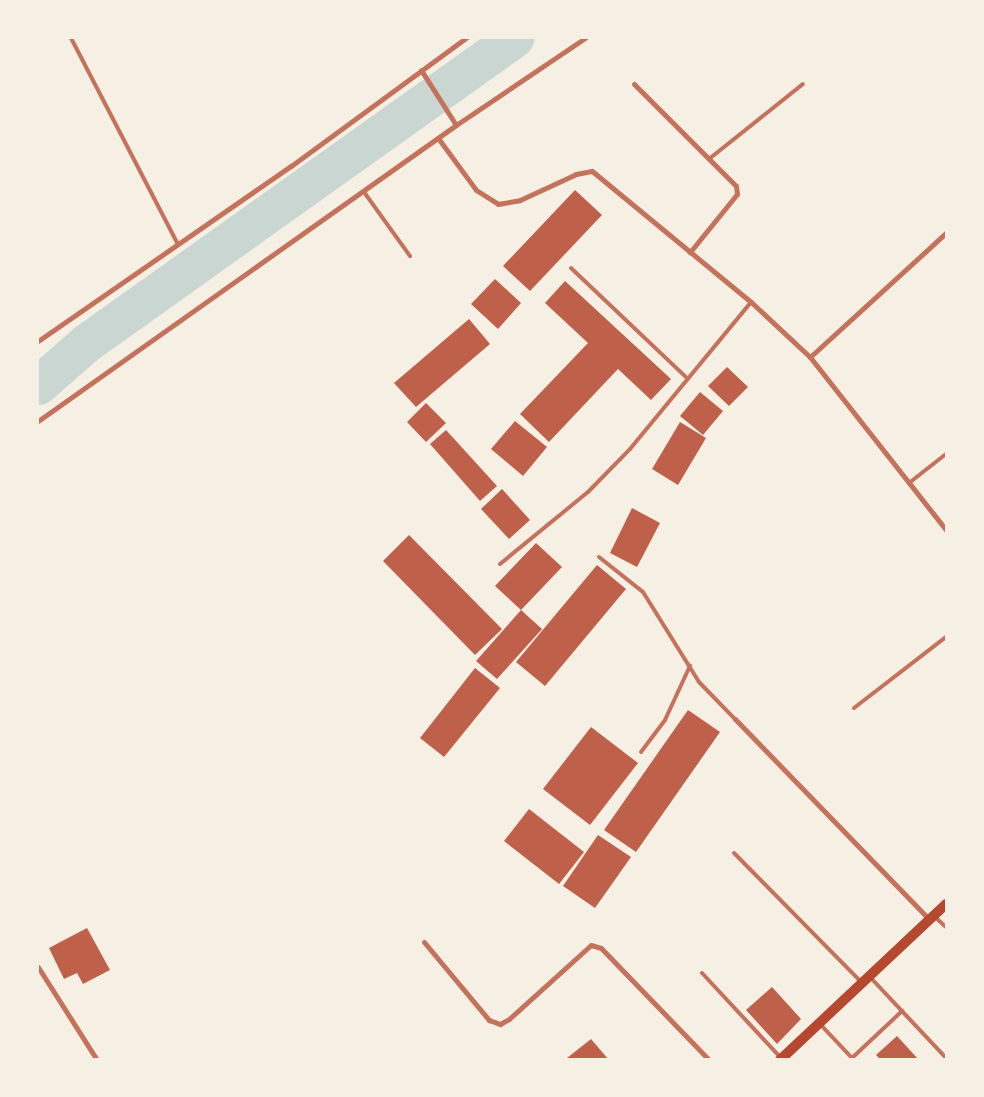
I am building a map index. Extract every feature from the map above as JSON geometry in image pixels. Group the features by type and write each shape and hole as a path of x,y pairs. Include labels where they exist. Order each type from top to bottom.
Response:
{"main road":[{"path":"781,1059 946,904"}],"street":[{"path":"38,341 291,166 466,38"},
{"path":"38,421 364,192 456,125 585,38"},
{"path":"421,70 456,125"},
{"path":"634,84 736,186 737,194 690,252"},
{"path":"438,138 476,190 498,204 520,200 576,174 592,171 751,302 810,358 946,530"},
{"path":"810,358 946,232"},
{"path":"735,719 932,918"},
{"path":"424,942 489,1020 500,1024 510,1019 591,946 601,948 709,1060"},
{"path":"38,967 97,1060"}],"lane":[{"path":"71,38 178,244"},
{"path":"709,159 803,84"},
{"path":"364,192 410,256"},
{"path":"571,268 687,378"},
{"path":"500,564 588,492 630,449 751,302"},
{"path":"908,483 946,454"},
{"path":"599,557 643,592 699,682 735,719"},
{"path":"854,708 946,637"},
{"path":"641,752 665,720 690,666"},
{"path":"734,853 866,980 902,1011 946,1058"},
{"path":"932,918 946,927"},
{"path":"702,973 781,1059"},
{"path":"819,1023 853,1059 902,1011"}],"building":[{"path":"575,190 602,215 530,291 503,266"},
{"path":"495,279 521,303 498,329 471,304"},
{"path":"565,281 671,379 651,400 618,369 549,442 520,414 588,343 545,303"},
{"path":"469,319 490,344 416,407 394,383"},
{"path":"727,367 748,387 729,406 708,386"},
{"path":"700,392 723,411 703,435 680,416"},
{"path":"426,403 446,423 426,442 407,422"},
{"path":"515,421 547,447 523,476 491,449"},
{"path":"680,422 706,438 678,485 652,469"},
{"path":"446,430 497,486 480,501 430,444"},
{"path":"502,489 530,520 509,539 481,509"},
{"path":"632,508 660,523 637,567 610,553"},
{"path":"409,535 502,629 475,655 383,561"},
{"path":"536,543 562,567 521,610 495,586"},
{"path":"597,565 626,589 545,686 516,662"},
{"path":"521,610 542,629 497,679 476,661"},
{"path":"475,668 500,688 444,757 420,738"},
{"path":"688,710 720,732 636,852 604,830"},
{"path":"591,727 638,763 590,825 543,789"},
{"path":"529,809 584,852 559,884 504,841"},
{"path":"598,835 631,857 595,908 563,886"},
{"path":"87,928 110,970 83,984 77,973 64,979 49,948"},
{"path":"772,987 801,1019 777,1044 746,1010"},
{"path":"897,1036 919,1060 881,1060 876,1055"},
{"path":"591,1039 609,1060 567,1058"}],"waterway":[{"path":"38,385 86,343 514,38"}]}
